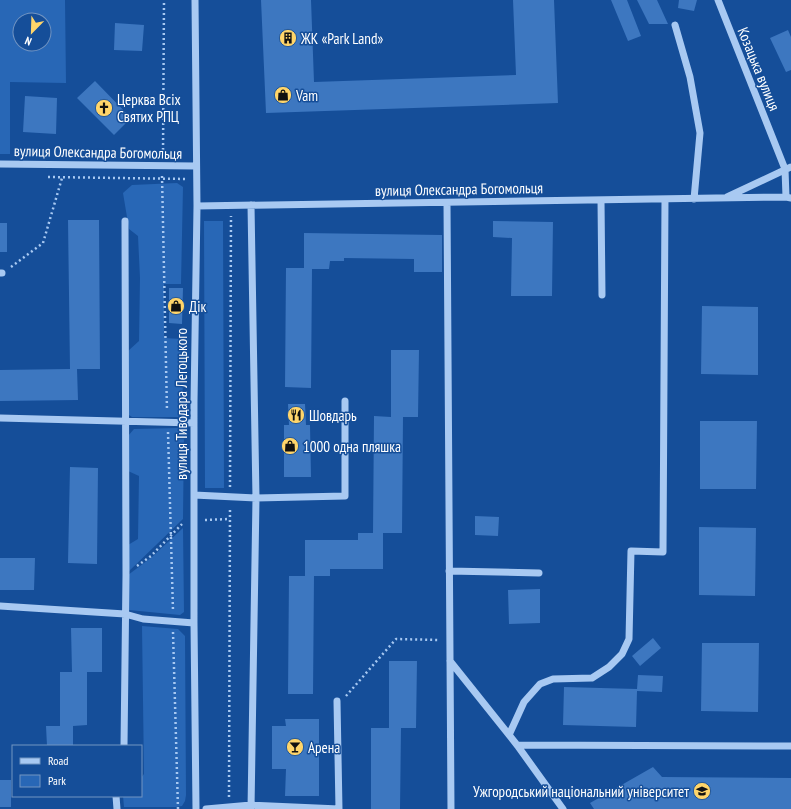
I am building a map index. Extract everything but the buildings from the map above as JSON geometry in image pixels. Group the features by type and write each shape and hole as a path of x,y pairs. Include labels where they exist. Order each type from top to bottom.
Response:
{"street":[{"name":"вулиця Тиводара Легоцького","path":"195,0 196,206 194,623 196,809"},
{"name":"Козацька вулиця","path":"718,0 788,168 789,198"},
{"path":"675,25 690,77 700,132 694,199"},
{"name":"вулиця Олександра Богомольця","path":"0,164 196,166"},
{"path":"723,199 788,168"},
{"name":"вулиця Олександра Богомольця","path":"196,206 789,198"},
{"path":"509,735 524,702 540,684 552,679 592,678 609,667 622,654 629,639 631,551 663,552 665,199"},
{"path":"601,200 602,295"},
{"path":"447,202 451,809"},
{"path":"251,205 256,498 251,807"},
{"path":"124,745 126,575 125,221"},
{"path":"194,495 256,498 345,496 345,401"},
{"path":"0,418 194,423"},
{"path":"449,571 539,573"},
{"path":"0,606 125,614 143,619 194,623"},
{"path":"450,661 509,735 564,809"},
{"path":"206,809 251,807 339,809 337,704"},
{"path":"517,746 791,746"},
{"path":"116,797 117,809"}],"path":[{"path":"164,0 162,178 178,809"},
{"path":"46,177 196,179"},
{"path":"1,273 43,242 62,178"},
{"path":"205,520 230,519"},
{"path":"126,575 151,556 181,526 185,520"},
{"path":"337,704 396,639 450,640"}],"green space":[{"path":"0,0 65,0 66,83 10,82 10,154 0,154"},
{"path":"177,183 183,187 181,284 164,284 164,338 182,339 183,413 178,417 132,417 129,415 128,351 139,341 140,278 138,236 129,229 123,193 132,185"},
{"path":"204,221 223,221 224,488 205,488"},
{"path":"134,429 182,429 184,433 183,519 128,572 128,545 138,539 139,476 128,471 128,436"},
{"path":"183,528 184,612 180,615 129,610 127,607 128,575 152,557"},
{"path":"142,626 178,629 185,636 186,795 182,806 124,807 123,797 142,797 142,777 144,774"}],"place":[{"name":"ЖК «Park Land»","path":"288,38"},
{"name":"Vam","path":"283,95"},
{"name":"Церква Всіх Святих РПЦ","path":"104,108"},
{"name":"Дік","path":"176,306"},
{"name":"Шовдарь","path":"296,415"},
{"name":"1000 одна пляшка","path":"290,446"},
{"name":"Арена","path":"295,747"},
{"name":"Ужгородський національний університет","path":"702,791"}]}
